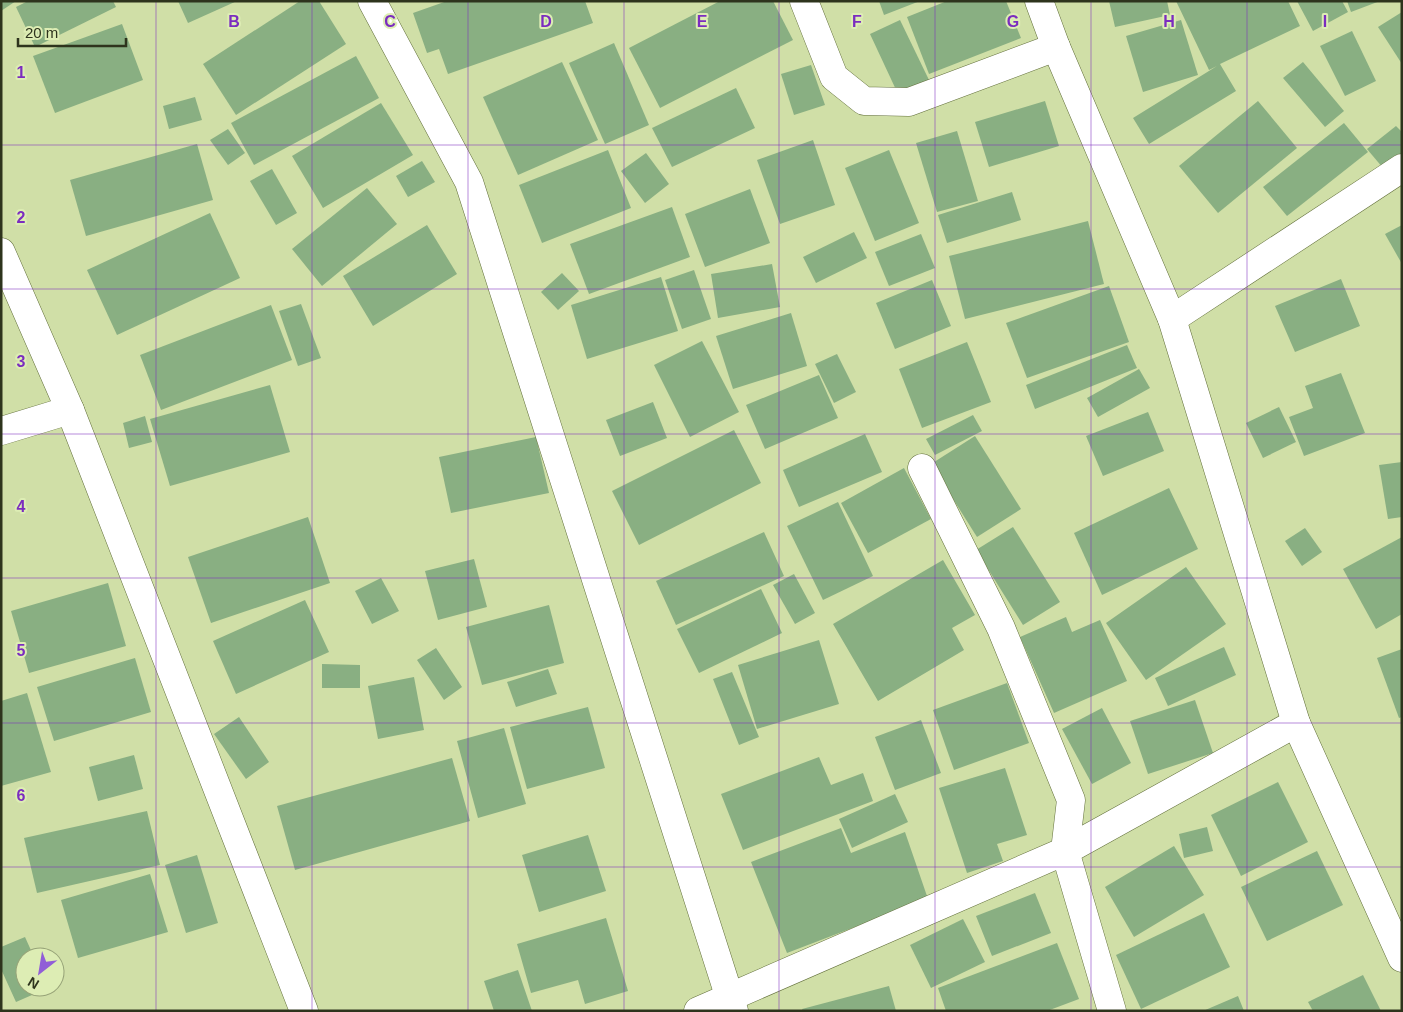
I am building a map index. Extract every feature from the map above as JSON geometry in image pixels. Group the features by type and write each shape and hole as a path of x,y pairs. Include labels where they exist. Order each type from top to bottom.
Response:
{"street":[{"path":"372,1 469,182 733,1004"},
{"path":"804,1 834,77 864,101 909,102 1056,46"},
{"path":"1039,1 1056,46 1172,319 1296,723 1402,958"},
{"path":"1172,319 1402,168"},
{"path":"1,252 70,410 304,1011"},
{"path":"1,432 70,410"},
{"path":"922,468 1002,628 1071,800 1064,851 1112,1011"},
{"path":"698,1011 733,1004 1064,851 1296,723"}],"building":[{"path":"1,1 16,1 1,11"},
{"path":"28,1 113,1 116,7 35,47 16,7"},
{"path":"178,1 237,1 188,23"},
{"path":"300,1 319,1 346,44 236,115 203,64"},
{"path":"447,1 585,1 593,23 448,74 439,49 427,53 413,13"},
{"path":"720,1 773,1 793,40 660,108 629,48"},
{"path":"879,1 920,1 884,15"},
{"path":"947,1 1006,1 1021,38 929,74 907,17"},
{"path":"1109,1 1167,1 1170,15 1115,27"},
{"path":"1176,1 1288,1 1300,26 1220,64 1236,91 1149,144 1133,118 1217,66 1209,70"},
{"path":"1297,1 1342,1 1348,12 1313,31"},
{"path":"1347,1 1380,1 1351,12"},
{"path":"1402,12 1402,64 1378,27"},
{"path":"900,20 929,80 898,94 870,34"},
{"path":"1181,20 1198,75 1143,92 1126,36"},
{"path":"122,24 143,80 55,113 33,56"},
{"path":"1352,31 1376,81 1345,96 1320,46"},
{"path":"614,43 649,125 605,144 569,63"},
{"path":"356,56 379,98 254,165 231,123"},
{"path":"562,62 598,140 518,175 483,97"},
{"path":"1303,62 1344,111 1325,127 1283,78"},
{"path":"811,65 825,105 794,115 781,74"},
{"path":"736,88 755,128 672,167 652,128"},
{"path":"195,97 202,120 169,129 163,106"},
{"path":"1045,101 1059,146 989,167 975,122"},
{"path":"1258,101 1297,148 1218,213 1179,166"},
{"path":"381,103 413,155 323,208 292,156"},
{"path":"1344,123 1368,152 1287,216 1263,187"},
{"path":"1396,126 1402,132 1402,154 1383,168 1367,149"},
{"path":"228,129 245,153 228,165 210,140"},
{"path":"957,131 978,201 937,212 916,143"},
{"path":"813,140 835,205 780,224 757,160"},
{"path":"197,144 213,200 86,236 70,180"},
{"path":"608,150 631,208 542,243 519,185"},
{"path":"889,150 919,223 875,241 845,168"},
{"path":"646,153 669,184 645,203 621,171"},
{"path":"422,161 435,182 408,197 396,176"},
{"path":"272,169 297,213 276,225 250,181"},
{"path":"367,188 397,224 322,286 292,249"},
{"path":"750,189 770,243 705,267 685,214"},
{"path":"1012,192 1021,220 947,243 938,215"},
{"path":"672,207 690,257 589,294 570,244"},
{"path":"210,213 240,278 117,335 87,270"},
{"path":"1088,221 1104,284 965,319 949,256"},
{"path":"427,225 457,274 373,326 343,276"},
{"path":"1402,225 1402,264 1385,234"},
{"path":"854,232 867,258 816,283 803,257"},
{"path":"921,234 935,268 889,286 875,252"},
{"path":"772,264 780,307 718,318 711,274"},
{"path":"694,270 711,319 682,329 665,280"},
{"path":"562,273 579,291 558,310 541,292"},
{"path":"661,277 678,331 587,359 571,305"},
{"path":"1341,279 1360,326 1295,352 1275,306"},
{"path":"932,280 951,326 895,349 876,303"},
{"path":"1109,286 1129,342 1027,378 1006,323"},
{"path":"301,304 321,358 298,366 279,311"},
{"path":"271,305 292,360 161,410 140,355"},
{"path":"791,313 807,366 733,389 716,336"},
{"path":"702,341 739,412 690,437 654,365"},
{"path":"967,342 991,402 922,428 899,369"},
{"path":"1127,345 1137,368 1035,409 1026,385"},
{"path":"837,354 856,392 834,403 815,364"},
{"path":"1139,369 1150,388 1098,417 1087,398"},
{"path":"1341,373 1365,433 1304,456 1289,417 1313,408 1305,386"},
{"path":"819,375 838,418 765,449 746,405"},
{"path":"270,385 290,452 170,486 150,419"},
{"path":"653,402 667,438 620,456 606,420"},
{"path":"1279,407 1296,442 1263,458 1246,423"},
{"path":"1148,412 1164,451 1103,476 1086,436"},
{"path":"973,415 982,431 935,455 926,439"},
{"path":"145,416 152,442 129,448 123,423"},
{"path":"734,430 761,483 639,545 612,491"},
{"path":"865,434 882,472 799,507 783,470"},
{"path":"975,436 1021,509 977,537 931,464"},
{"path":"536,437 549,493 451,513 439,457"},
{"path":"1402,462 1402,517 1388,519 1379,465"},
{"path":"904,468 931,519 868,553 841,503"},
{"path":"1169,488 1198,549 1102,595 1074,533"},
{"path":"838,502 873,576 823,600 787,526"},
{"path":"308,517 330,583 211,623 188,557"},
{"path":"1013,527 1060,602 1023,625 976,550"},
{"path":"1305,528 1322,552 1302,566 1285,541"},
{"path":"764,532 784,576 676,625 656,581"},
{"path":"1402,537 1402,614 1376,629 1343,569"},
{"path":"474,559 487,607 438,620 425,571"},
{"path":"943,560 975,615 952,628 964,650 878,701 833,624"},
{"path":"1186,567 1226,624 1146,680 1106,623"},
{"path":"794,574 815,613 795,624 773,585"},
{"path":"381,578 399,611 372,624 355,591"},
{"path":"108,583 126,646 29,673 11,611"},
{"path":"761,589 782,633 699,673 677,629"},
{"path":"305,600 329,652 236,694 213,641"},
{"path":"549,605 564,663 482,685 466,627"},
{"path":"1066,617 1072,632 1100,620 1127,681 1054,713 1020,637"},
{"path":"819,640 839,704 757,729 738,665"},
{"path":"1224,647 1236,675 1168,706 1155,678"},
{"path":"436,648 462,687 444,700 417,660"},
{"path":"1402,649 1402,717 1399,718 1377,658"},
{"path":"135,658 151,712 54,741 37,687"},
{"path":"322,664 360,665 360,688 322,688"},
{"path":"548,669 557,694 516,707 507,682"},
{"path":"732,672 759,737 739,745 713,679"},
{"path":"414,677 424,730 378,739 368,686"},
{"path":"1007,683 1029,743 954,770 933,710"},
{"path":"27,693 51,772 1,786 1,701"},
{"path":"1195,700 1213,753 1148,774 1130,721"},
{"path":"588,707 605,768 527,789 510,727"},
{"path":"1102,708 1131,763 1092,784 1062,729"},
{"path":"239,717 269,762 246,779 214,734"},
{"path":"921,720 941,773 895,790 875,737"},
{"path":"504,728 526,804 478,818 457,741"},
{"path":"134,755 143,789 98,801 89,767"},
{"path":"819,757 831,785 863,773 873,801 743,850 721,794"},
{"path":"452,758 470,821 295,870 277,806"},
{"path":"1005,768 1027,835 997,844 1003,861 967,873 939,788"},
{"path":"1278,782 1308,842 1241,876 1211,815"},
{"path":"895,794 908,822 852,848 839,819"},
{"path":"147,811 160,865 37,893 24,838"},
{"path":"1207,827 1213,851 1184,858 1179,834"},
{"path":"841,828 851,853 905,832 928,899 787,953 751,862"},
{"path":"588,835 606,891 539,912 522,855"},
{"path":"1174,846 1204,895 1134,937 1105,887"},
{"path":"1317,851 1343,905 1267,941 1241,887"},
{"path":"197,855 218,923 186,933 165,865"},
{"path":"150,874 168,932 78,958 61,900"},
{"path":"1035,893 1051,933 992,956 976,916"},
{"path":"1204,913 1230,967 1141,1009 1116,955"},
{"path":"606,918 628,991 585,1004 578,980 531,993 517,944"},
{"path":"963,919 985,962 931,988 910,945"},
{"path":"25,937 30,947 15,947 15,997 27,997 16,1002 1,969 1,947"},
{"path":"1057,943 1079,999 1047,1011 946,1011 938,988"},
{"path":"518,970 532,1011 494,1011 484,981"},
{"path":"1363,975 1381,1011 1313,1011 1308,1002"},
{"path":"889,986 896,1011 803,1011 802,1009"},
{"path":"1238,996 1244,1011 1203,1011"}]}
